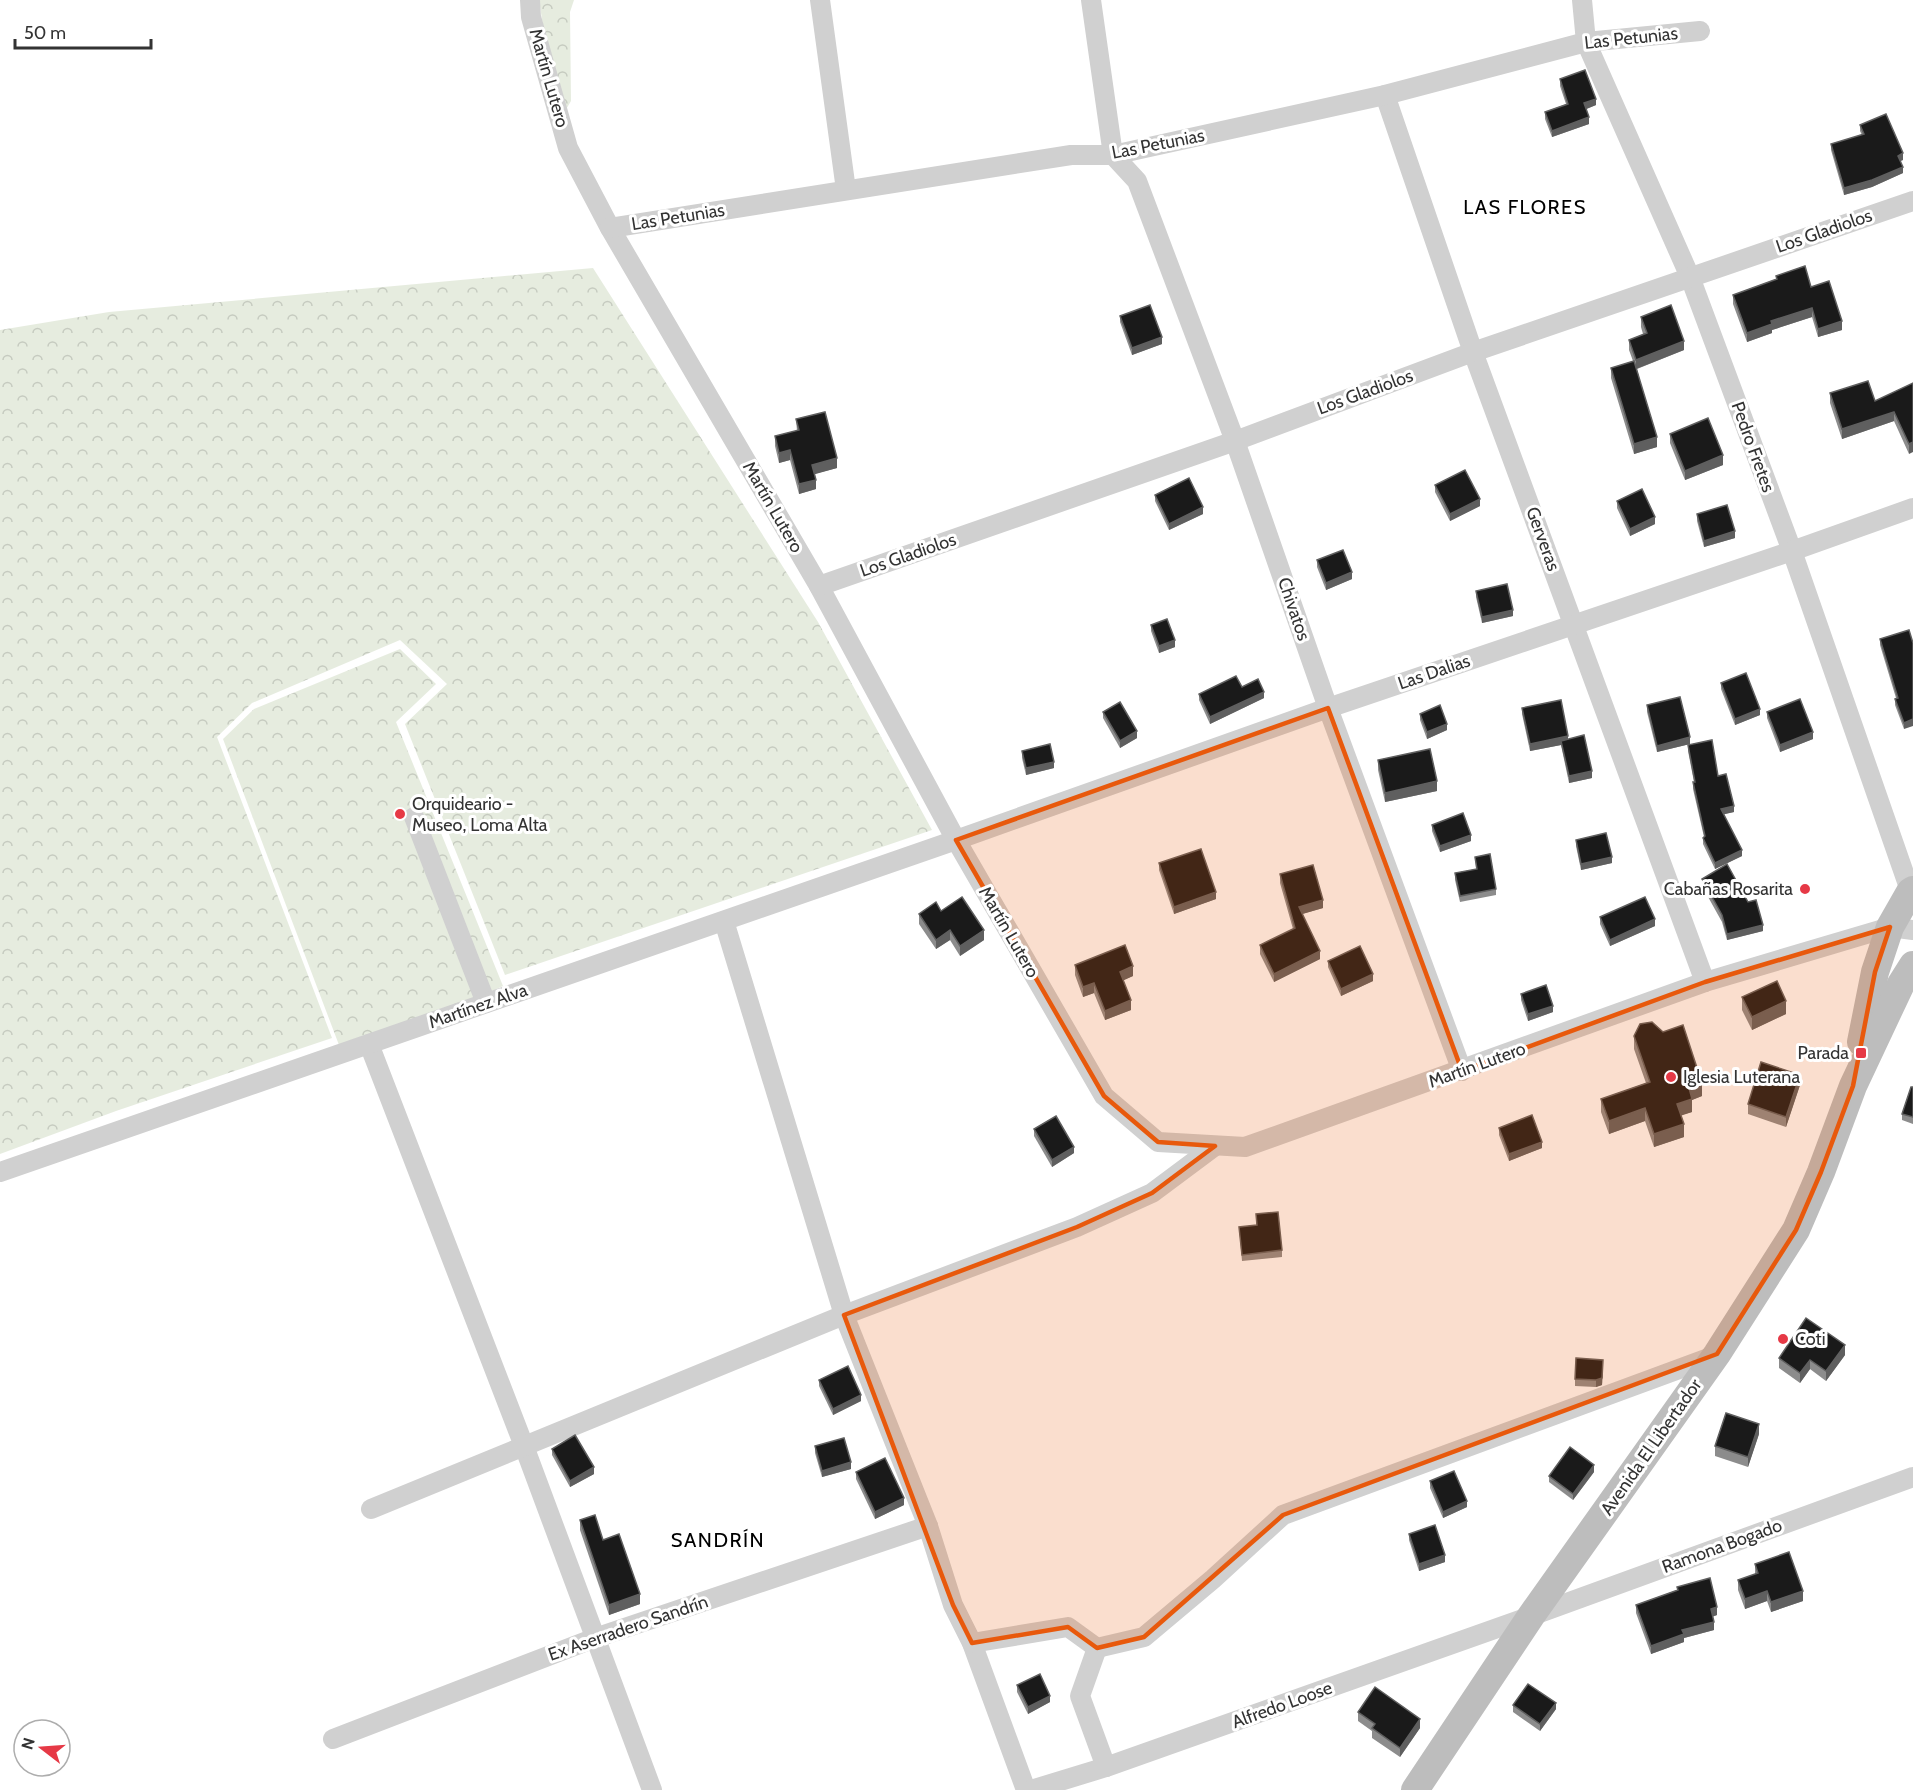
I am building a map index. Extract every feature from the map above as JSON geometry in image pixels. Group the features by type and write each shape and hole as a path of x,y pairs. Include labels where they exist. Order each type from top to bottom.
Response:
{"main road":[{"name":"Avenida El Libertador","path":"1853,1086 1875,972 1901,928 1912,894"},
{"name":"Avenida El Libertador","path":"1415,1790 1531,1616 1717,1354 1796,1230 1821,1172 1853,1086 1901,984 1913,965"}],"street":[{"name":"Martín Lutero","path":"530,0 531,17 568,148 610,228 819,586 956,840 1104,1096 1158,1142 1245,1147 1705,982 1901,928"},
{"path":"820,0 846,190"},
{"path":"1091,0 1113,155"},
{"name":"Pedro Fretes","path":"1582,0 1586,42 1690,277 1792,551 1912,894"},
{"name":"Las Petunias","path":"610,228 1071,155 1113,155 1384,94 1586,42 1700,31"},
{"name":"Gerveras","path":"1384,94 1473,352 1705,982"},
{"name":"Chivatos","path":"1113,155 1137,181 1235,441 1328,708 1462,1071"},
{"name":"Los Gladiolos","path":"819,586 1235,441 1473,352 1913,201"},
{"name":"Las Dalias","path":"956,840 1328,708 1913,508"},
{"path":"414,817 486,1003"},
{"name":"Martínez Alva","path":"0,1172 956,840"},
{"path":"724,921 844,1315 927,1526 953,1605 972,1643 1026,1790"},
{"path":"369,1044 524,1446 652,1790"},
{"path":"371,1509 844,1315 1077,1227 1152,1193 1215,1146"},
{"path":"1097,1648 1144,1636 1213,1580 1283,1515 1717,1354"},
{"name":"Ramona Bogado","path":"1531,1616 1913,1477"},
{"name":"Ex Aserradero Sandrín","path":"333,1739 595,1638 927,1526"},
{"name":"Alfredo Loose","path":"1031,1790 1106,1767 1531,1616"},
{"path":"972,1643 1068,1627 1097,1648"},
{"path":"1097,1648 1080,1696 1106,1767"}],"highlighted area":[{"path":"1328,708 1462,1071 1705,982 1890,927 1875,972 1853,1086 1821,1172 1796,1230 1717,1354 1283,1515 1144,1637 1097,1648 1068,1627 972,1643 953,1605 844,1315 1077,1227 1152,1193 1215,1146 1158,1142 1104,1096 956,840"}],"green space":[{"path":"539,0 574,0 570,12 571,101 558,123"},
{"path":"593,268 818,622 932,830 505,975 405,724 447,684 400,640 252,703 217,737 332,1038 116,1111 0,1154 0,330 109,312"},
{"path":"400,649 436,684 396,722 503,986 477,998 339,1045 223,739 254,709"}],"building":[{"path":"1585,70 1596,99 1584,103 1589,117 1552,131 1545,112 1568,104 1560,79"},
{"path":"1886,114 1903,153 1898,156 1903,167 1872,180 1844,188 1831,144 1864,134 1860,125"},
{"path":"1805,266 1811,287 1829,281 1842,321 1818,329 1812,308 1771,321 1772,324 1747,333 1733,295"},
{"path":"1150,305 1162,337 1132,348 1120,316"},
{"path":"1671,305 1684,341 1636,360 1629,340 1647,333 1641,317"},
{"path":"1634,361 1657,437 1634,444 1611,368"},
{"path":"1868,381 1875,401 1913,383 1913,442 1909,444 1894,412 1842,429 1830,393"},
{"path":"825,412 837,458 812,465 816,480 799,484 790,450 779,453 775,436 799,430 796,419"},
{"path":"1708,418 1723,455 1685,471 1670,434"},
{"path":"1465,470 1480,499 1450,514 1435,485"},
{"path":"1189,478 1203,507 1169,524 1155,495"},
{"path":"1642,489 1655,517 1630,529 1617,501"},
{"path":"1727,505 1735,531 1704,541 1697,514"},
{"path":"1343,550 1352,572 1326,583 1317,560"},
{"path":"1507,584 1513,610 1482,617 1476,591"},
{"path":"1167,619 1175,640 1159,646 1151,625"},
{"path":"1909,630 1913,643 1913,719 1904,723 1895,699 1898,698 1880,639"},
{"path":"1746,673 1760,709 1735,719 1721,683"},
{"path":"1236,676 1242,687 1258,679 1264,692 1210,717 1199,694"},
{"path":"1680,697 1690,737 1657,746 1647,705"},
{"path":"1800,699 1813,732 1780,745 1767,712"},
{"path":"1561,700 1568,736 1530,744 1522,708"},
{"path":"1120,702 1137,731 1120,741 1103,712"},
{"path":"1440,705 1447,724 1427,732 1420,714"},
{"path":"1584,735 1592,771 1569,776 1561,741"},
{"path":"1712,740 1718,776 1726,774 1734,806 1721,809 1742,850 1715,863 1703,838 1705,836 1693,782 1695,782 1688,745"},
{"path":"1050,744 1054,762 1026,768 1022,751"},
{"path":"1430,749 1437,781 1385,793 1378,760"},
{"path":"1463,813 1471,835 1440,846 1432,825"},
{"path":"1606,833 1612,857 1581,864 1576,840"},
{"path":"1201,849 1216,892 1174,907 1159,863"},
{"path":"1490,854 1496,889 1460,896 1455,873 1477,869 1475,857"},
{"path":"1727,864 1748,902 1756,900 1763,925 1727,934 1722,915 1702,879"},
{"path":"1313,865 1323,900 1299,907 1320,951 1274,974 1260,945 1295,928 1280,874"},
{"path":"962,897 984,930 960,946 950,930 936,940 919,914 936,902 941,911"},
{"path":"1645,897 1655,919 1610,940 1600,917"},
{"path":"1125,945 1133,966 1120,972 1131,1000 1105,1011 1094,983 1083,987 1075,965"},
{"path":"1360,946 1373,974 1341,989 1328,961"},
{"path":"1777,981 1786,1001 1752,1017 1742,997"},
{"path":"1546,985 1553,1006 1528,1014 1521,994"},
{"path":"1652,1022 1663,1032 1683,1025 1702,1083 1689,1088 1692,1099 1677,1104 1684,1124 1654,1134 1645,1108 1609,1121 1601,1099 1650,1082 1634,1036 1640,1024"},
{"path":"1761,1062 1800,1075 1786,1117 1748,1104"},
{"path":"1911,1087 1913,1087 1913,1117 1902,1114"},
{"path":"1532,1115 1542,1142 1509,1154 1499,1128"},
{"path":"1056,1116 1074,1147 1052,1160 1034,1129"},
{"path":"1278,1212 1282,1250 1242,1255 1239,1227 1257,1225 1256,1214"},
{"path":"1806,1318 1845,1345 1826,1371 1810,1360 1800,1373 1779,1358"},
{"path":"1576,1358 1603,1360 1602,1378 1575,1379"},
{"path":"848,1366 861,1395 833,1409 819,1380"},
{"path":"1726,1413 1759,1424 1748,1457 1715,1446"},
{"path":"575,1435 594,1467 570,1481 552,1449"},
{"path":"844,1438 851,1462 822,1471 815,1446"},
{"path":"1570,1447 1594,1465 1573,1494 1549,1476"},
{"path":"885,1458 904,1498 875,1512 856,1472"},
{"path":"1454,1471 1467,1501 1443,1512 1430,1481"},
{"path":"595,1515 603,1540 619,1534 640,1594 609,1605 580,1520"},
{"path":"1435,1525 1445,1555 1419,1564 1409,1534"},
{"path":"1789,1552 1803,1591 1771,1602 1767,1591 1745,1599 1738,1580 1758,1573 1755,1564"},
{"path":"1710,1578 1717,1607 1711,1609 1714,1622 1682,1630 1684,1634 1651,1646 1636,1605 1678,1590 1677,1587"},
{"path":"1040,1674 1050,1696 1028,1707 1017,1685"},
{"path":"1528,1684 1556,1703 1540,1724 1513,1705"},
{"path":"1375,1687 1420,1719 1400,1748 1372,1728 1375,1724 1358,1712"}],"place":[{"name":"Orquideario - Museo, Loma Alta","path":"400,814"},
{"name":"Cabañas Rosarita","path":"1805,889"},
{"name":"Parada","path":"1861,1053"},
{"name":"Iglesia Luterana","path":"1671,1077"},
{"name":"Coti","path":"1783,1339"}],"district":[{"name":"LAS FLORES","path":"1525,207"},
{"name":"SANDRÍN","path":"718,1540"}]}
